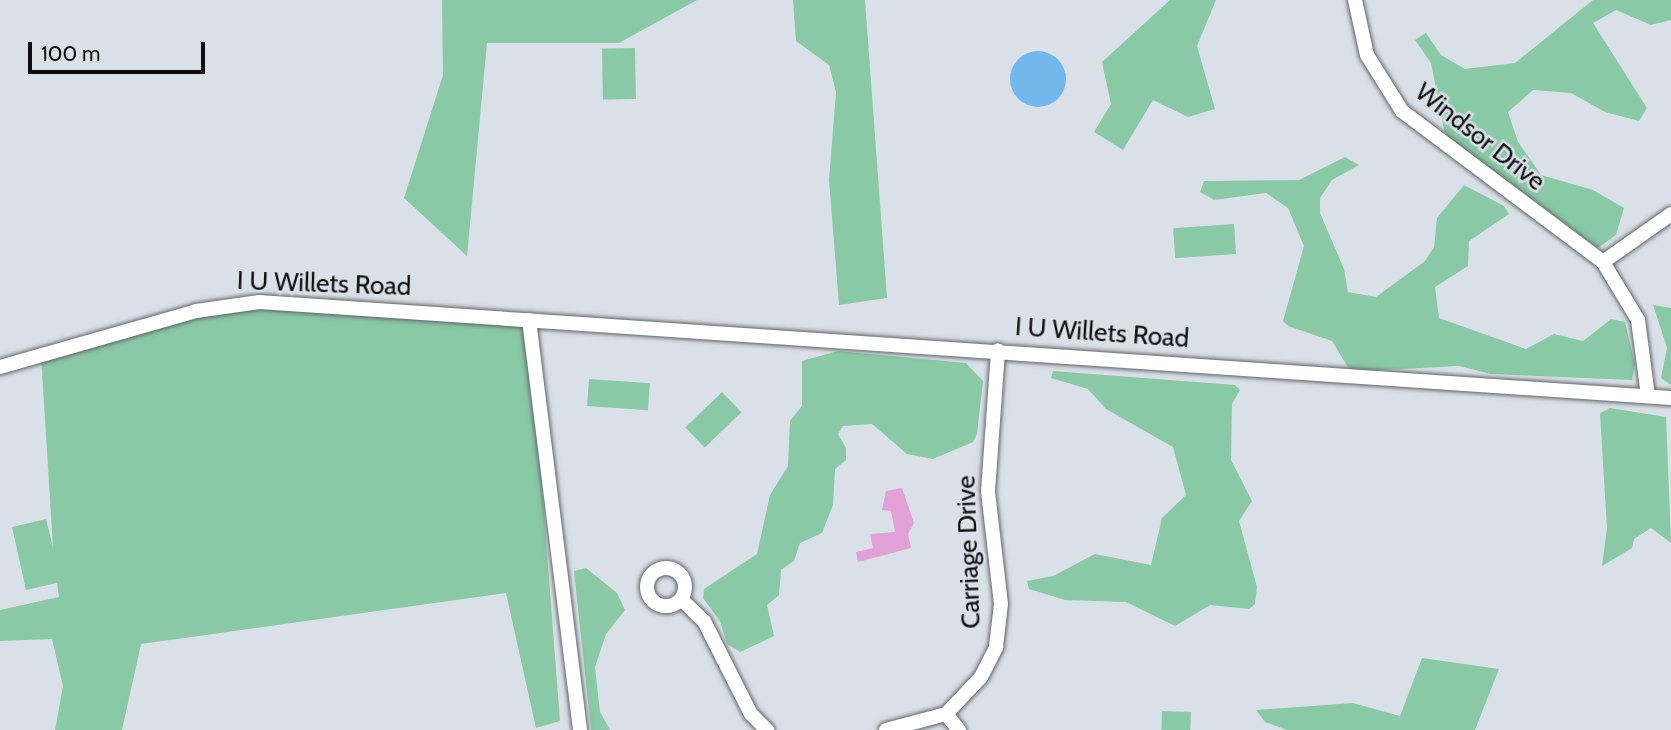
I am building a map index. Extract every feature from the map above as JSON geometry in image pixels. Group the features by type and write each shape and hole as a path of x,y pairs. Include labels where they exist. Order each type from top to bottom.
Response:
{"street":[{"name":"Windsor Drive","path":"1355,0 1367,55 1402,111 1603,262 1618,283 1645,346 1647,396"},
{"path":"1603,262 1671,214"},
{"name":"I U Willets Road","path":"0,368 233,304 998,350 1671,398"},
{"path":"529,320 580,730"},
{"name":"Carriage Drive","path":"946,714 981,677 1000,628 988,491 998,350"},
{"path":"681,599 704,621 751,714 767,730"},
{"path":"886,730 946,714 960,730"}],"green space":[{"path":"442,0 697,0 619,43 487,43 467,256 404,198 443,75"},
{"path":"793,0 865,0 887,298 839,305 829,180 836,92 829,65 796,41"},
{"path":"1170,0 1216,0 1197,46 1215,109 1188,117 1153,100 1123,150 1094,132 1111,104 1102,62"},
{"path":"1593,0 1671,0 1671,20 1651,25 1616,10 1593,23 1647,108 1639,121 1605,112 1571,93 1533,90 1508,112 1518,142 1541,175 1593,190 1624,208 1616,235 1598,248 1445,135 1431,63 1415,40 1426,33 1441,55 1465,69 1515,63"},
{"path":"635,48 636,99 603,100 602,49"},
{"path":"1345,157 1359,165 1332,180 1320,198 1320,213 1344,269 1348,292 1376,297 1425,261 1434,247 1437,218 1464,185 1504,206 1509,214 1469,241 1468,266 1435,287 1439,318 1526,349 1554,334 1583,341 1611,319 1625,322 1635,365 1632,380 1491,374 1459,366 1362,371 1349,369 1332,341 1288,326 1283,321 1304,246 1288,208 1266,193 1214,200 1200,192 1204,181 1299,180"},
{"path":"1234,224 1236,254 1175,258 1173,228"},
{"path":"233,304 529,320 560,721 536,728 506,593 141,644 122,730 55,730 63,686 52,639 0,641 0,610 59,597 57,583 26,590 12,527 46,519 53,547 41,356"},
{"path":"1653,305 1671,308 1671,385 1661,378 1667,348"},
{"path":"838,351 966,363 983,381 977,434 973,442 933,459 907,454 872,424 843,426 838,434 846,448 846,460 835,469 833,505 822,533 800,543 794,561 781,570 779,595 767,605 774,636 740,652 727,644 720,621 703,598 704,589 757,554 770,495 788,466 790,421 802,406 802,361"},
{"path":"1053,371 1235,385 1240,390 1232,404 1231,460 1252,501 1239,521 1257,587 1255,604 1249,609 1210,605 1175,626 1126,602 1065,600 1029,589 1027,581 1053,576 1095,554 1151,565 1162,518 1186,495 1173,447 1106,409 1088,389 1051,378"},
{"path":"589,379 650,383 648,410 587,406"},
{"path":"722,392 741,412 705,448 685,427"},
{"path":"1610,408 1666,417 1671,543 1651,528 1634,539 1632,548 1602,566 1607,528 1600,413"},
{"path":"586,568 617,593 625,610 606,634 595,667 600,712 610,730 591,730 574,571"},
{"path":"1422,658 1499,669 1475,730 1287,730 1265,722 1256,710 1353,703 1400,716"},
{"path":"1162,711 1191,712 1190,730 1161,730"}],"water":[{"path":"1038,51 1049,53 1058,59 1064,68 1064,90 1058,99 1049,105 1038,107 1027,105 1018,99 1012,90 1010,79 1012,68 1018,59 1027,53"}],"building":[{"path":"902,488 914,523 908,534 911,548 858,562 856,552 873,548 870,534 895,532 891,511 882,510 886,491"}]}
